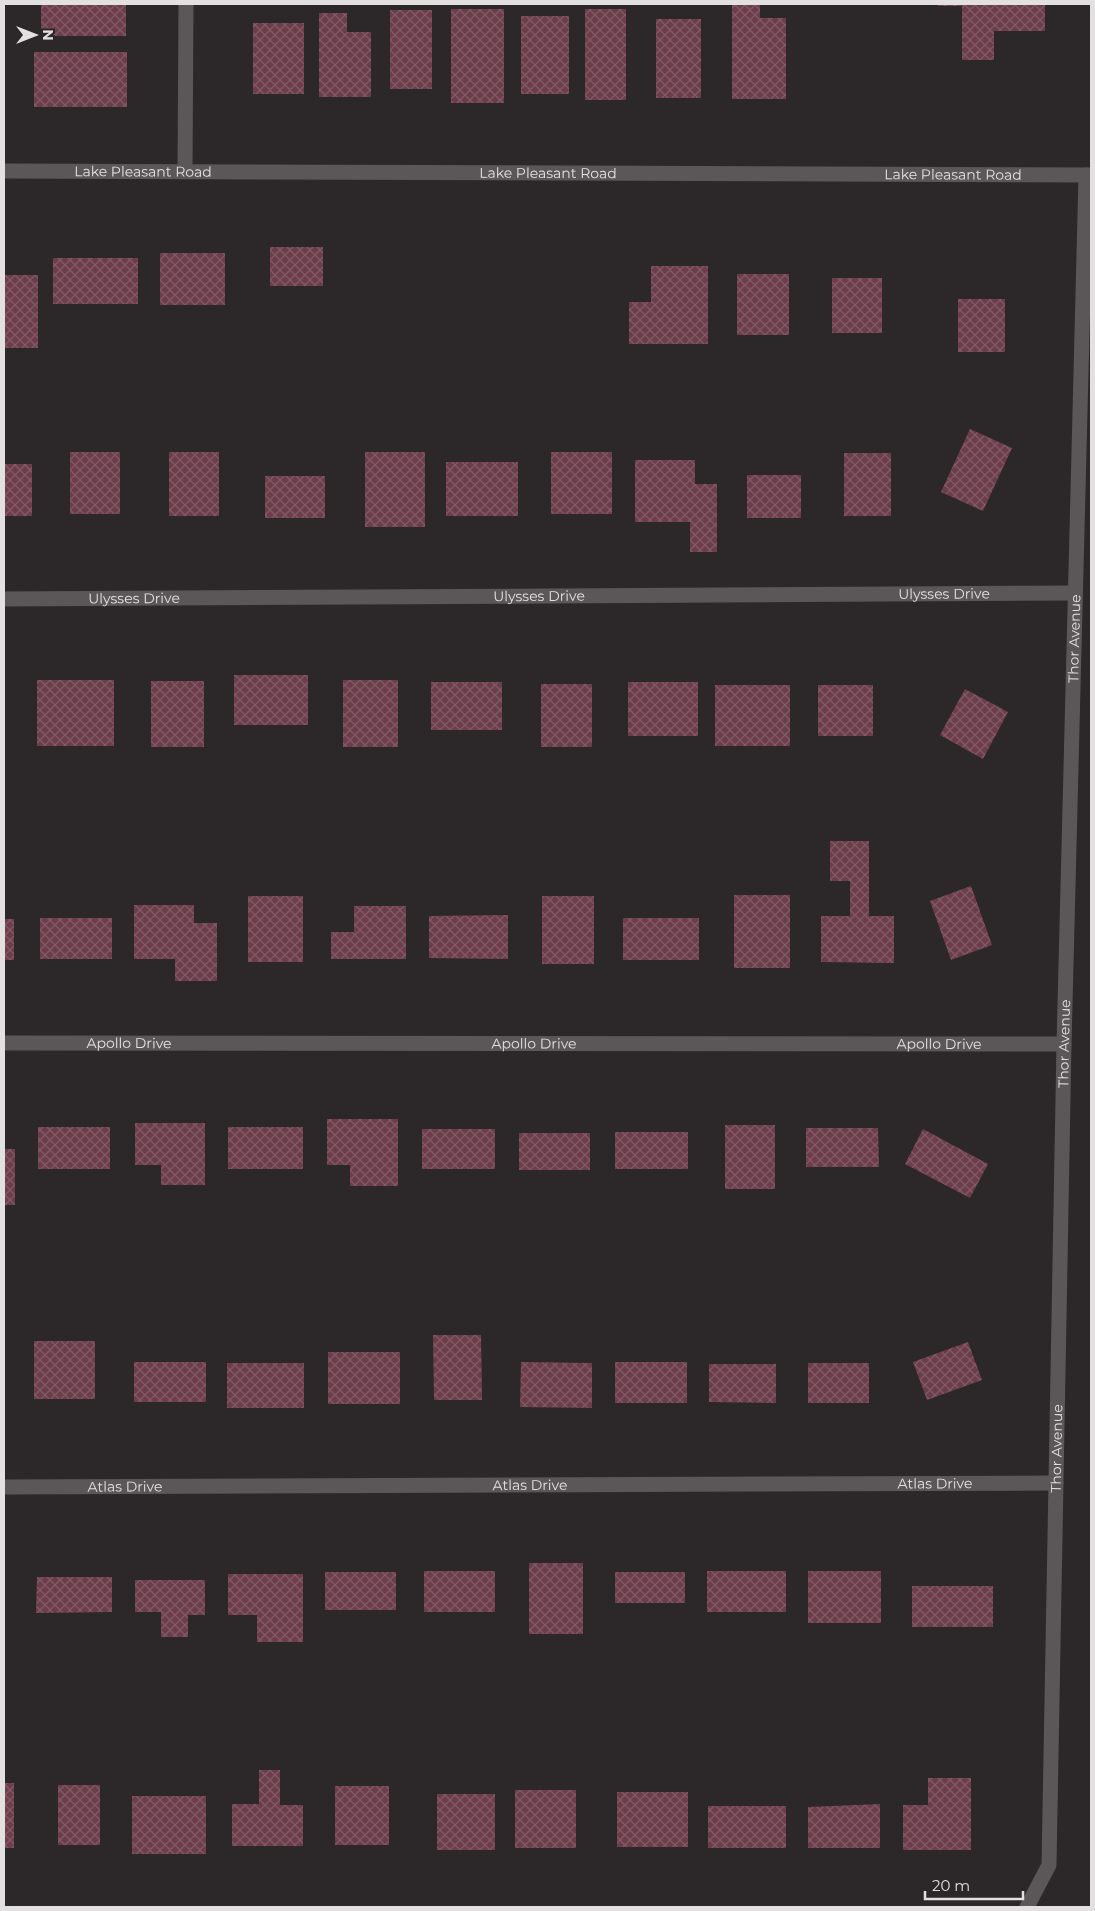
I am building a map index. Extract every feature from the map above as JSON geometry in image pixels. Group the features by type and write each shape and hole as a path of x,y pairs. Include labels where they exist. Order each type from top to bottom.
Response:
{"street":[{"path":"185,171 186,4"},
{"name":"Lake Pleasant Road","path":"4,171 1089,175"},
{"name":"Thor Avenue","path":"1027,1907 1049,1865 1064,1044 1075,593 1089,175"},
{"name":"Ulysses Drive","path":"4,599 1075,593"},
{"name":"Apollo Drive","path":"4,1043 1064,1044"},
{"name":"Atlas Drive","path":"4,1487 1056,1482"}],"building":[{"path":"41,4 126,4 126,36 41,36"},
{"path":"732,4 760,4 760,18 786,18 786,99 732,99"},
{"path":"938,4 1045,4 1045,31 994,31 994,60 962,60 962,6 938,6"},
{"path":"451,9 504,9 504,103 451,103"},
{"path":"585,9 626,9 626,100 585,100"},
{"path":"390,10 432,10 432,89 390,89"},
{"path":"319,13 347,13 347,32 371,32 371,97 319,97"},
{"path":"521,16 569,16 569,94 521,94"},
{"path":"656,19 701,19 701,98 656,98"},
{"path":"253,23 304,23 304,94 253,94"},
{"path":"34,52 127,52 127,107 34,107"},
{"path":"270,247 323,247 323,286 270,286"},
{"path":"160,253 225,253 225,305 160,305"},
{"path":"53,258 138,258 138,304 53,304"},
{"path":"651,266 708,266 708,344 629,344 629,302 651,302"},
{"path":"737,274 789,274 789,335 737,335"},
{"path":"4,275 38,275 38,348 4,348"},
{"path":"832,278 882,278 882,333 832,333"},
{"path":"958,299 1005,299 1005,352 958,352"},
{"path":"970,429 1012,448 983,511 941,492"},
{"path":"70,452 120,452 120,514 70,514"},
{"path":"169,452 219,452 219,516 169,516"},
{"path":"365,452 425,452 425,527 365,527"},
{"path":"551,452 612,452 612,514 551,514"},
{"path":"844,453 891,453 891,516 844,516"},
{"path":"635,460 695,460 695,484 717,484 717,552 690,552 690,522 635,522"},
{"path":"446,462 518,462 518,516 446,516"},
{"path":"4,464 32,464 32,516 4,516"},
{"path":"747,475 801,475 801,518 747,518"},
{"path":"265,476 325,476 325,518 265,518"},
{"path":"234,675 308,675 308,725 234,725"},
{"path":"37,680 114,680 114,746 37,746"},
{"path":"343,680 398,680 398,747 343,747"},
{"path":"151,681 204,681 204,747 151,747"},
{"path":"431,682 502,682 502,730 431,730"},
{"path":"628,682 698,682 698,736 628,736"},
{"path":"541,684 592,684 592,747 541,747"},
{"path":"715,685 790,685 790,746 715,746"},
{"path":"818,685 873,685 873,736 818,736"},
{"path":"965,689 1008,712 983,759 940,735"},
{"path":"830,841 869,841 869,916 894,916 894,963 821,962 821,916 850,916 850,881 830,881"},
{"path":"971,886 992,945 951,960 930,901"},
{"path":"734,895 790,895 790,968 734,968"},
{"path":"248,896 303,896 303,962 248,962"},
{"path":"542,896 594,896 594,964 542,964"},
{"path":"134,905 194,905 194,923 217,923 217,981 175,981 175,959 134,959"},
{"path":"354,906 406,906 406,959 331,959 331,932 354,932"},
{"path":"508,915 508,959 429,958 429,916"},
{"path":"40,918 112,918 112,959 40,959"},
{"path":"623,918 699,918 699,960 623,960"},
{"path":"4,919 14,919 14,960 4,960"},
{"path":"327,1119 398,1119 398,1186 350,1186 350,1165 327,1165"},
{"path":"135,1123 205,1123 205,1185 161,1185 161,1165 135,1165"},
{"path":"725,1125 775,1125 775,1189 725,1189"},
{"path":"38,1127 110,1127 110,1169 38,1169"},
{"path":"228,1127 303,1127 303,1169 228,1169"},
{"path":"806,1128 878,1128 879,1167 806,1167"},
{"path":"422,1129 495,1129 495,1169 422,1169"},
{"path":"923,1129 988,1164 970,1198 905,1164"},
{"path":"615,1132 688,1132 688,1169 615,1169"},
{"path":"519,1133 590,1133 590,1170 519,1170"},
{"path":"4,1149 15,1149 15,1205 4,1205"},
{"path":"433,1335 481,1335 482,1400 434,1400"},
{"path":"34,1341 95,1341 95,1399 34,1399"},
{"path":"968,1342 982,1380 927,1400 913,1362"},
{"path":"328,1352 400,1352 400,1404 328,1404"},
{"path":"134,1362 206,1362 206,1402 134,1402"},
{"path":"521,1362 592,1363 592,1408 520,1407"},
{"path":"615,1362 687,1362 687,1403 615,1403"},
{"path":"227,1363 304,1363 304,1408 227,1408"},
{"path":"808,1363 869,1363 869,1403 808,1403"},
{"path":"709,1364 776,1364 776,1403 709,1402"},
{"path":"529,1563 583,1563 583,1634 529,1634"},
{"path":"424,1571 495,1571 495,1612 424,1612"},
{"path":"707,1571 786,1571 786,1612 707,1612"},
{"path":"808,1571 881,1571 881,1623 808,1623"},
{"path":"325,1572 396,1572 396,1610 325,1610"},
{"path":"615,1572 685,1572 685,1603 615,1603"},
{"path":"228,1574 303,1574 303,1642 257,1642 257,1615 228,1615"},
{"path":"37,1577 112,1577 112,1612 36,1613"},
{"path":"135,1580 205,1580 205,1615 188,1615 188,1637 161,1637 161,1612 135,1612"},
{"path":"912,1586 993,1586 993,1627 912,1627"},
{"path":"259,1770 280,1770 280,1805 303,1805 303,1846 232,1846 232,1804 259,1804"},
{"path":"928,1778 971,1778 971,1850 903,1850 903,1805 928,1805"},
{"path":"4,1783 14,1783 14,1848 4,1848"},
{"path":"58,1785 100,1785 100,1845 58,1845"},
{"path":"335,1786 389,1786 389,1845 335,1845"},
{"path":"515,1790 576,1790 576,1848 515,1848"},
{"path":"617,1792 688,1792 688,1847 617,1847"},
{"path":"437,1794 495,1794 495,1850 437,1850"},
{"path":"132,1796 206,1796 206,1854 132,1854"},
{"path":"880,1804 880,1848 808,1848 808,1807"},
{"path":"708,1806 786,1806 786,1848 708,1848"}]}
